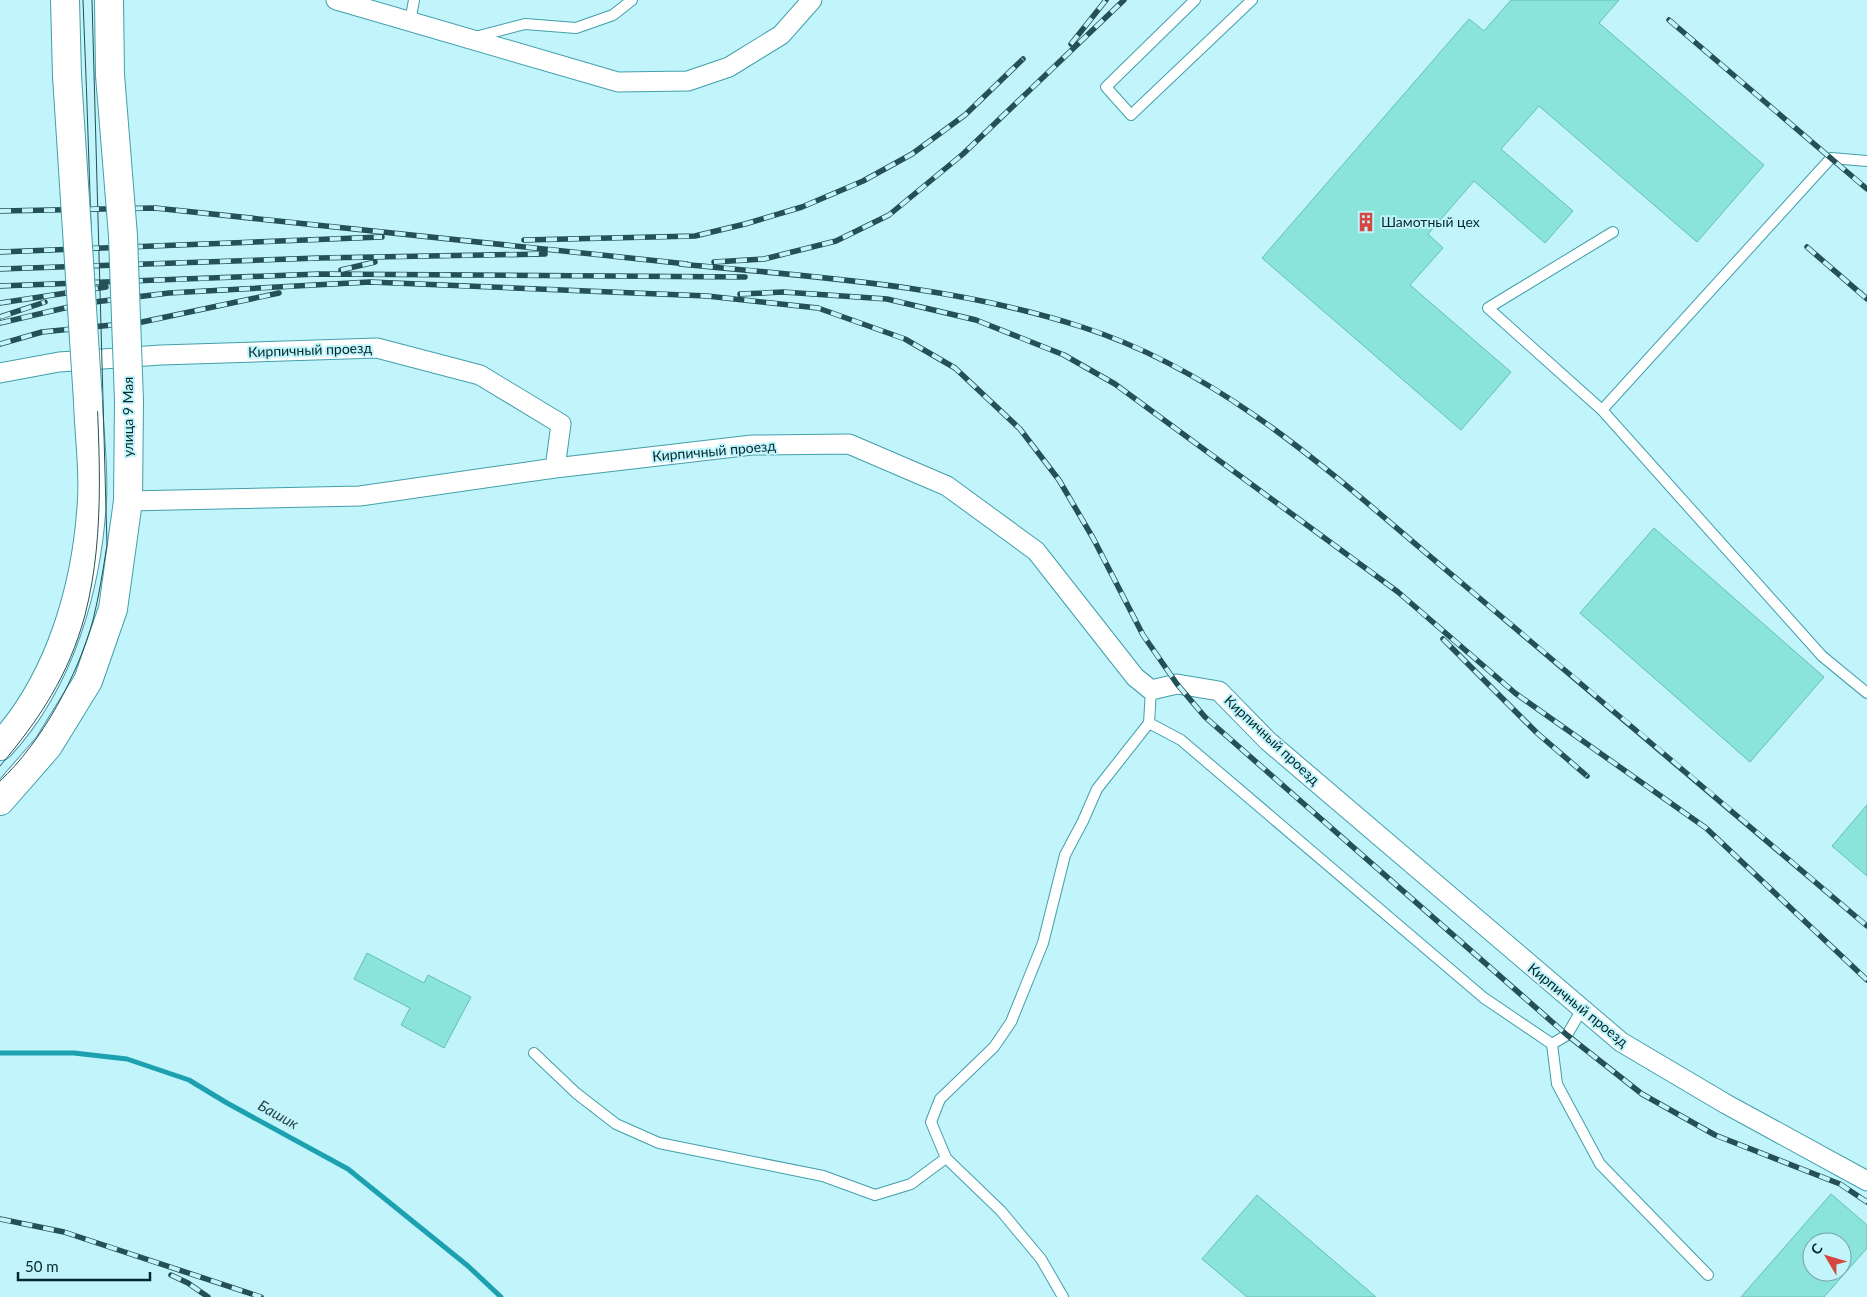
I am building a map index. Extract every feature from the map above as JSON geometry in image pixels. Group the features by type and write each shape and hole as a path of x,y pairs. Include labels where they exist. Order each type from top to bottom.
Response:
{"main road":[{"path":"0,746 17,727 52,667 79,595 92,500 88,401 67,76 65,0"},
{"name":"улица 9 Мая","path":"0,801 48,746 88,680 113,609 128,501 129,401 123,236 110,75 109,0"}],"street":[{"path":"336,0 618,82 688,81 729,67 781,35 812,0"},
{"name":"Кирпичный проезд","path":"0,373 59,362 377,348 480,375 561,424 555,468"},
{"name":"Кирпичный проезд","path":"128,501 360,496 555,468 752,445 849,444 947,486 1036,551 1135,676 1151,690 1177,684 1219,691 1268,741 1621,1042 1726,1104 1867,1181"}],"lane":[{"path":"410,22 414,0"},
{"path":"469,39 525,24 576,28 613,15 632,0"},
{"path":"1195,0 1106,87 1130,114 1252,0"},
{"path":"1602,410 1831,158 1867,161"},
{"path":"1613,232 1488,308 1602,410 1822,656 1867,693"},
{"path":"1062,1297 1041,1259 1001,1211 946,1158 931,1122 940,1099 994,1047 1011,1022 1042,944 1065,855 1084,821 1097,789 1149,723 1151,690"},
{"path":"1149,723 1181,740 1484,998 1552,1044 1557,1084 1600,1164 1708,1275"},
{"path":"1552,1044 1567,1035 1582,1009"},
{"path":"534,1053 576,1093 616,1124 659,1143 823,1176 875,1195 910,1184 946,1158"}],"building":[{"name":"Шамотный цех","path":"1511,0 1619,0 1599,23 1764,165 1697,242 1539,106 1501,149 1573,211 1545,243 1474,181 1428,234 1443,248 1410,285 1511,372 1461,430 1262,258 1469,19 1484,31"},
{"path":"1654,528 1824,677 1750,762 1580,613"},
{"path":"1867,805 1867,876 1832,846"},
{"path":"367,953 424,983 428,975 471,997 444,1048 401,1025 410,1008 354,979"},
{"path":"1831,1194 1867,1225 1867,1248 1852,1265 1852,1232 1802,1232 1802,1282 1837,1282 1824,1297 1741,1297"},
{"path":"1257,1195 1376,1297 1247,1297 1202,1259"}],"waterway":[{"name":"Башик","path":"0,1053 74,1053 127,1059 189,1080 227,1103 348,1169 468,1266 501,1297"}],"tram line":[{"path":"0,766 40,714 70,657 85,615 92,583 96,550 99,517 99,450 83,0"},
{"path":"0,781 30,747 44,727 57,706 78,663 93,620 107,545 92,0"}],"railway":[{"path":"1071,44 1106,0"},
{"path":"714,262 764,259 836,241 889,215 963,154 1124,0"},
{"path":"1669,20 1867,189"},
{"path":"524,240 695,236 802,207 863,181 912,154 965,115 1023,59"},
{"path":"0,211 155,208 687,264"},
{"path":"0,252 382,237"},
{"path":"1807,247 1867,299"},
{"path":"0,269 319,258 545,254"},
{"path":"341,270 375,262"},
{"path":"680,264 883,285 983,301 1082,327 1137,348 1188,374 1238,404 1285,437 1331,473 1867,926"},
{"path":"0,286 319,274 745,277"},
{"path":"0,323 86,303 169,293 370,282 707,296 818,308 905,339 955,368 1020,429 1059,480 1093,538 1143,635 1177,684 1205,717 1567,1035 1642,1094 1715,1135 1840,1184 1867,1202"},
{"path":"0,303 106,287"},
{"path":"740,294 783,292 887,299 976,320 1064,355 1115,384 1398,592 1515,693 1706,828 1867,980"},
{"path":"0,344 42,332 142,322 279,293"},
{"path":"0,317 45,302"},
{"path":"1443,639 1537,733 1587,776"},
{"path":"0,1219 64,1232 261,1297"},
{"path":"171,1275 188,1283 208,1297"}],"place":[{"name":"Шамотный цех","path":"1366,222"}]}
